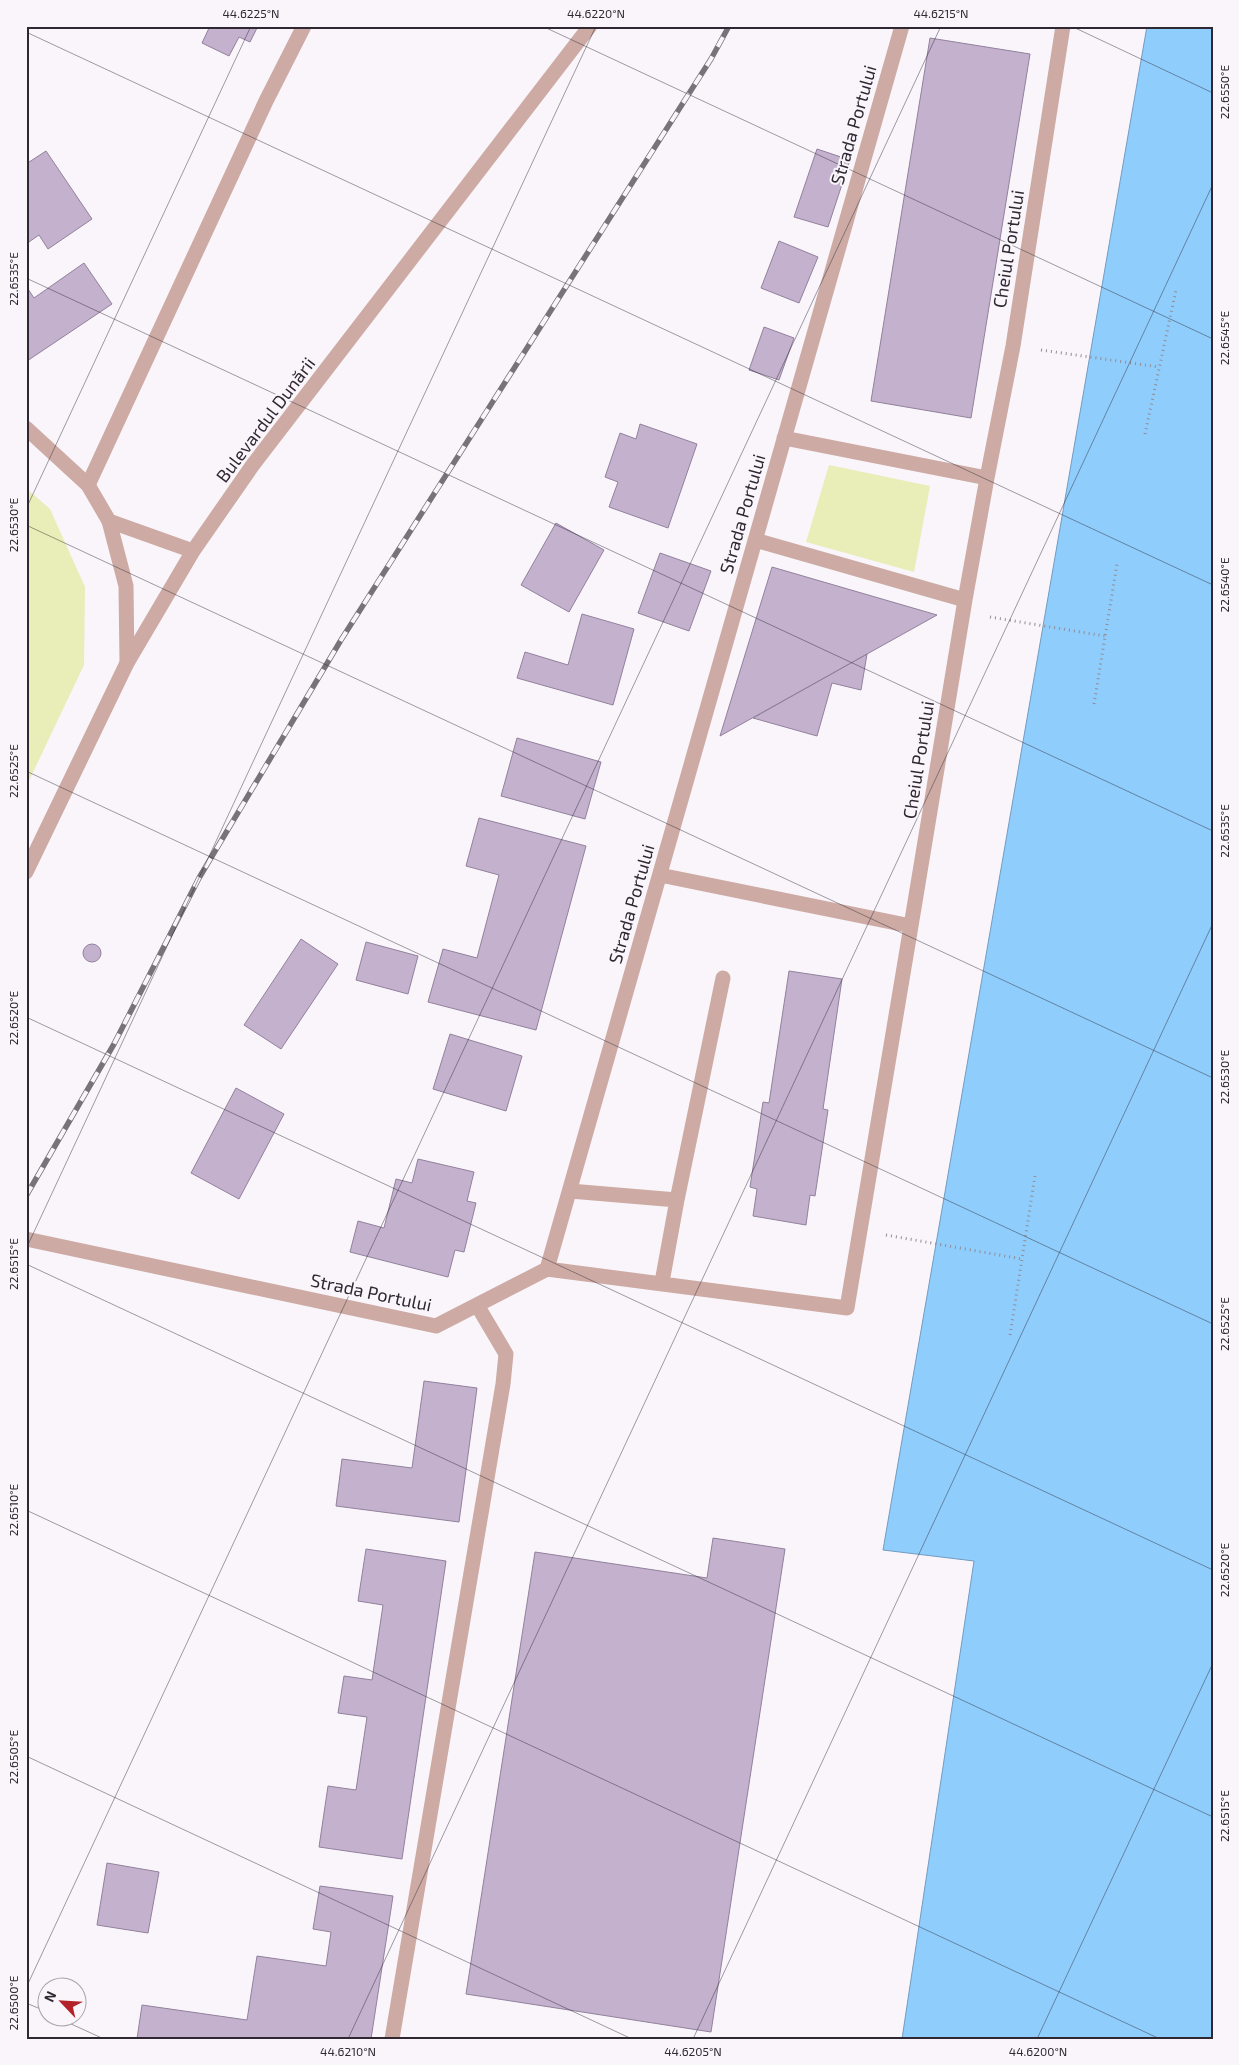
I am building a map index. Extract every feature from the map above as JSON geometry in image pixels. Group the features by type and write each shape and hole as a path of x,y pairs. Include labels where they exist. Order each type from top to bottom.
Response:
{"street":[{"path":"88,485 266,100 304,26"},
{"name":"Bulevardul Dunării","path":"26,872 127,663 193,551 252,466 590,26"},
{"name":"Strada Portului","path":"26,1239 436,1326 547,1269 902,26"},
{"name":"Cheiul Portului","path":"662,1282 847,1308 964,606 1013,346 1063,26"},
{"path":"26,428 88,485 108,520 126,586 127,663"},
{"path":"784,438 987,478"},
{"path":"108,520 193,551"},
{"path":"755,540 964,606"},
{"path":"660,875 911,926"},
{"path":"547,1269 662,1282 723,978"},
{"path":"570,1191 677,1200"},
{"path":"392,2039 506,1354 477,1305"}],"path":[{"path":"1145,434 1176,290"},
{"path":"1013,346 1159,367"},
{"path":"1094,704 1116,564"},
{"path":"964,606 1105,636"},
{"path":"1010,1335 1035,1176"},
{"path":"860,1230 1022,1259"}],"green space":[{"path":"829,465 930,486 914,572 806,542"},
{"path":"26,488 50,509 85,587 84,665 26,787"}],"water":[{"path":"1147,26 1213,26 1213,2039 902,2039 974,1561 883,1550"}],"building":[{"path":"210,26 258,26 250,42 239,37 229,56 202,43"},
{"path":"930,38 1030,54 971,418 871,401"},
{"path":"817,149 850,160 828,227 794,217"},
{"path":"46,151 92,219 48,249 39,235 26,244 26,164"},
{"path":"779,241 818,257 799,303 761,288"},
{"path":"84,263 112,304 27,361 26,286 34,298"},
{"path":"764,327 794,338 779,380 749,370"},
{"path":"640,424 697,444 668,528 609,507 618,482 605,477 620,433 636,439"},
{"path":"556,523 604,550 569,612 521,585"},
{"path":"660,553 711,571 689,631 638,613"},
{"path":"772,567 937,615 720,736"},
{"path":"582,614 634,629 613,705 517,678 525,652 568,665"},
{"path":"867,654 861,690 832,683 817,736 753,718"},
{"path":"517,738 601,762 585,819 501,796"},
{"path":"479,818 586,846 536,1030 428,1002 443,949 477,958 499,875 466,866"},
{"path":"301,939 338,964 281,1049 244,1025"},
{"path":"366,942 418,956 408,994 356,980"},
{"path":"92,944 98,947 101,953 98,959 92,962 86,959 83,953 86,947"},
{"path":"789,971 842,979 823,1109 828,1110 815,1196 810,1195 806,1225 753,1216 757,1189 750,1187 763,1102 769,1103"},
{"path":"450,1034 522,1056 506,1111 433,1089"},
{"path":"236,1088 284,1114 239,1199 191,1173"},
{"path":"418,1159 474,1172 467,1201 476,1203 464,1252 455,1250 448,1277 350,1252 358,1221 384,1228 396,1179 412,1183"},
{"path":"424,1381 477,1388 459,1522 336,1506 342,1459 412,1468"},
{"path":"713,1538 785,1549 711,2032 466,1994 535,1552 707,1578"},
{"path":"366,1549 446,1561 402,1859 319,1847 328,1786 356,1790 367,1717 338,1713 344,1676 372,1680 383,1605 358,1601"},
{"path":"107,1863 159,1872 148,1933 97,1925"},
{"path":"320,1886 393,1896 371,2039 137,2039 142,2005 247,2020 257,1956 326,1966 331,1932 313,1929"}],"railway":[{"path":"26,1196 114,1044 199,878 341,640 711,59 729,26"}]}
